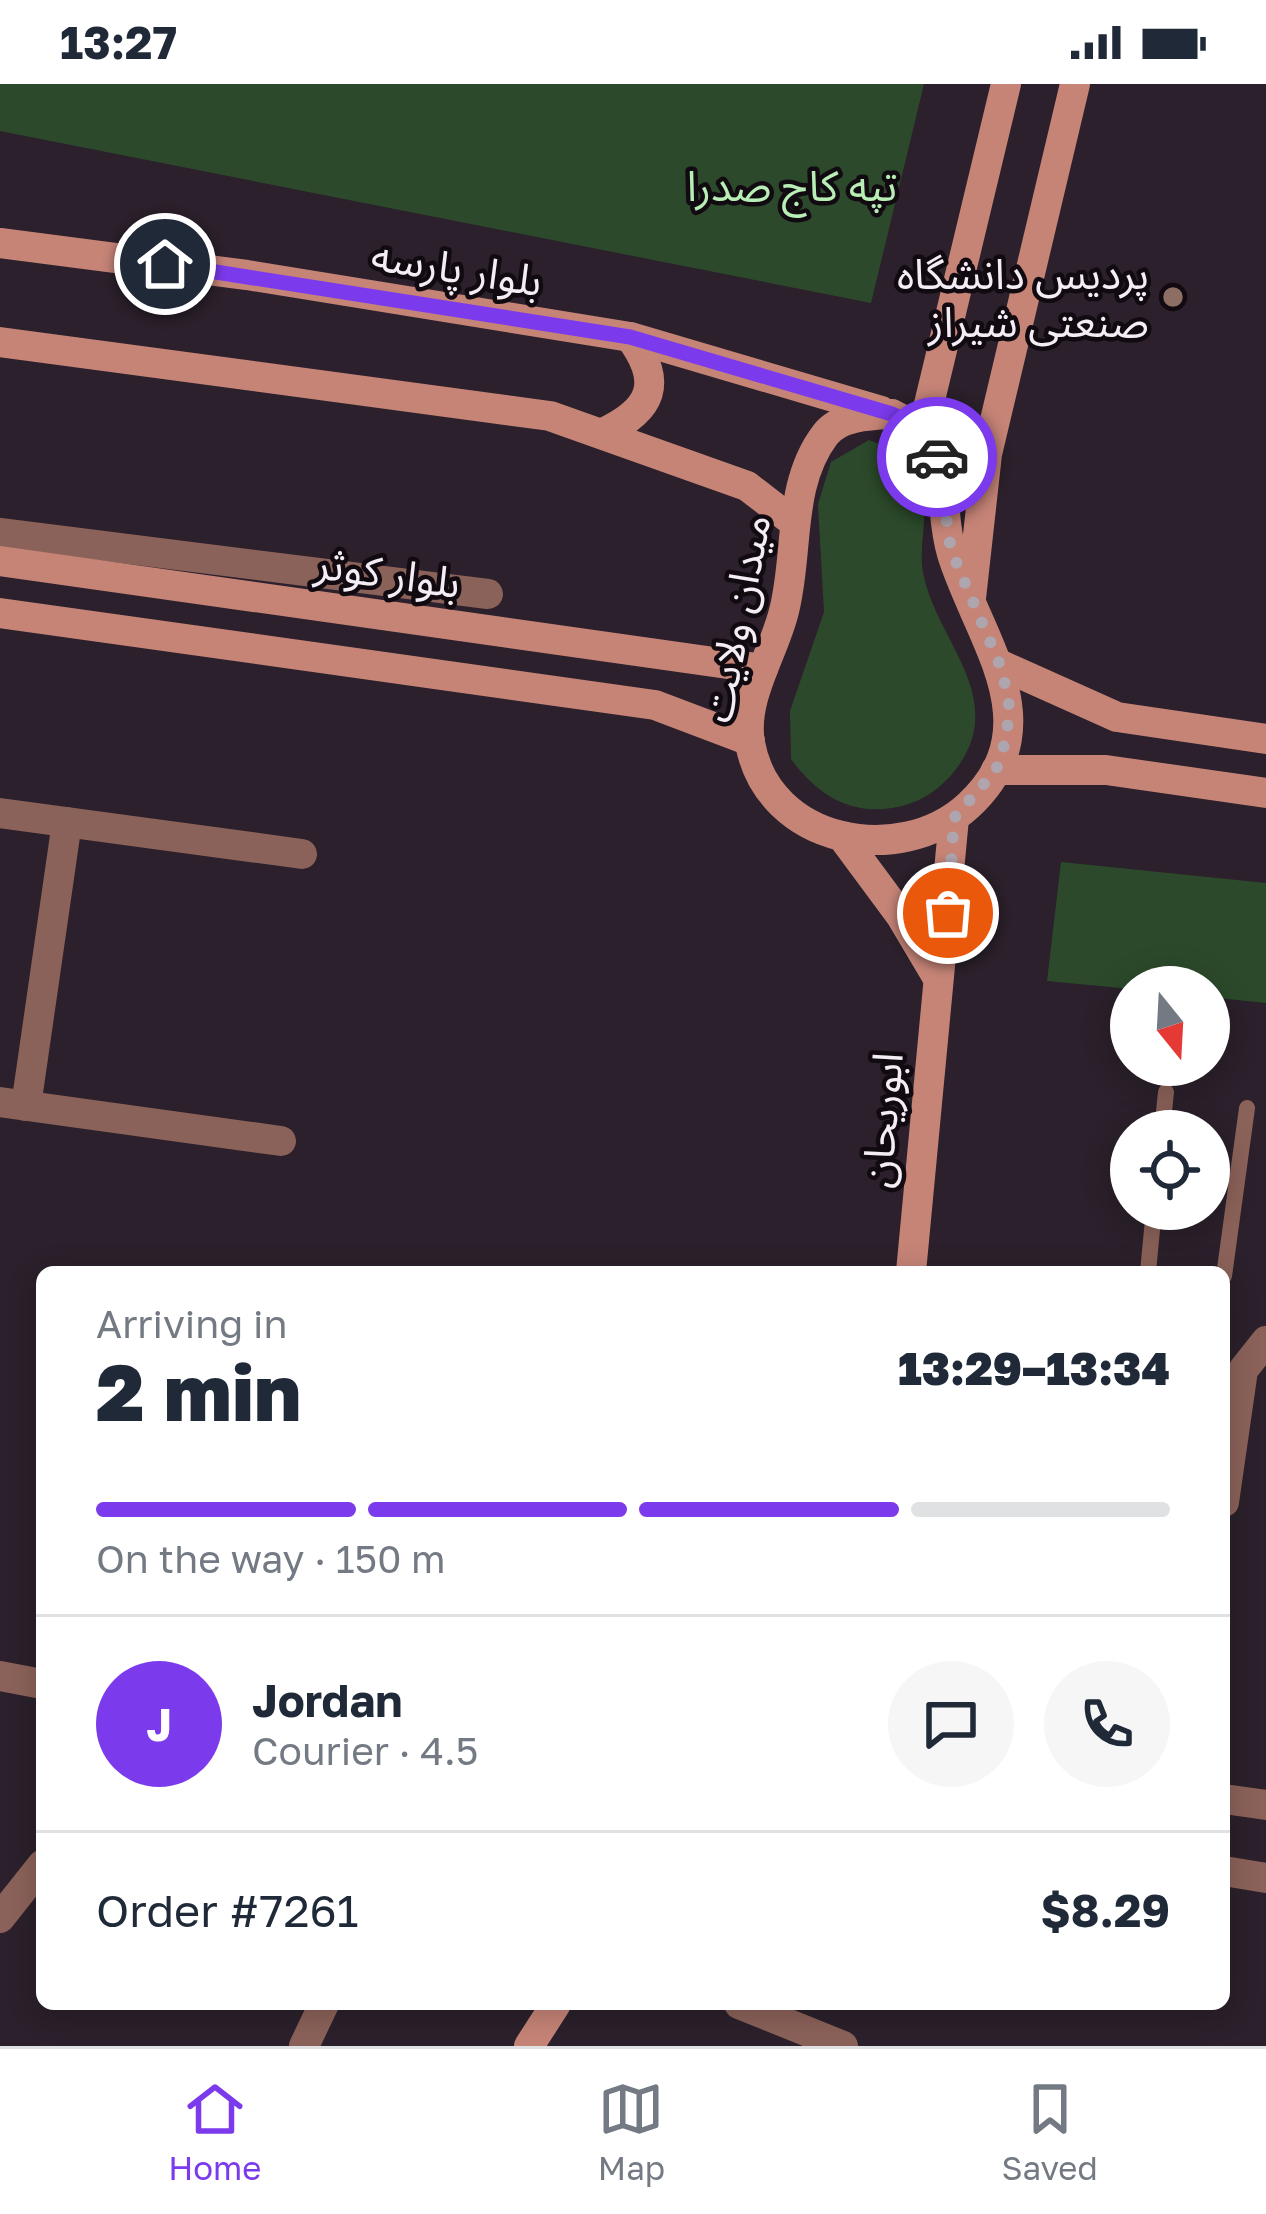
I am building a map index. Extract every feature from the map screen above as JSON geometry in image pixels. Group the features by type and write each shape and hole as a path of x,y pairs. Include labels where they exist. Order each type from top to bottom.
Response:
{"main road":[{"path":"892,414 923,429 1006,84"},
{"path":"970,604 987,454 1075,84"},
{"name":"بلوار پارسه","path":"0,243 247,275 630,337 892,414"},
{"path":"603,433 636,417 650,391 648,361 630,337"},
{"path":"0,342 550,416 747,486 795,524"},
{"name":"میدان ولایت","path":"892,414 861,416 828,429 807,464 784,611 764,669 750,741 762,775 783,803 812,825 844,839 882,843 920,836 954,818 996,770 1007,736 1009,700 1000,665 970,604 951,550 942,467 923,429"},
{"name":"بلوار کوثر","path":"0,561 764,669"},
{"path":"0,613 655,705 750,741"},
{"path":"1000,665 1117,717 1266,739"},
{"path":"996,770 1106,770 1266,793"},
{"name":"ابوریحان","path":"911,1266 935,975 946,937 954,818"},
{"path":"844,839 901,916 935,975"},
{"path":"529,2046 552,2010"}],"street":[{"path":"0,533 488,594"},
{"path":"0,813 302,854"},
{"path":"67,822 13,1104 281,1141"},
{"path":"1230,1411 1233,1366 1266,1341"},
{"path":"0,1676 36,1683"},
{"path":"1230,1800 1266,1805"},
{"path":"1230,1872 1266,1878"},
{"path":"0,1918 36,1873"},
{"path":"304,2046 321,2010"},
{"path":"754,2010 843,2046"}],"lane":[{"path":"1164,1110 1166,1092"},
{"path":"1225,1266 1247,1108"},
{"path":"1149,1266 1152,1230"}],"green space":[{"name":"تپه کاج صدرا","path":"0,84 924,84 871,303 0,131"},
{"path":"869,440 915,458 924,503 924,577 964,670 975,716 972,740 946,781 912,803 876,809 834,799 801,771 791,759 790,711 824,612 818,504 831,462"},
{"path":"1061,862 1266,883 1266,1003 1230,999 1230,966 1110,966 1110,987 1047,981"}],"way so far":[{"path":"937,457 951,550 970,604 1000,665 1009,700 1007,736 996,770 954,818 948,913"}],"place":[{"name":"پردیس دانشگاه صنعتی شیراز","path":"1173,297"}],"route":[{"path":"165,264 630,337 892,414 923,429 937,457"}]}
